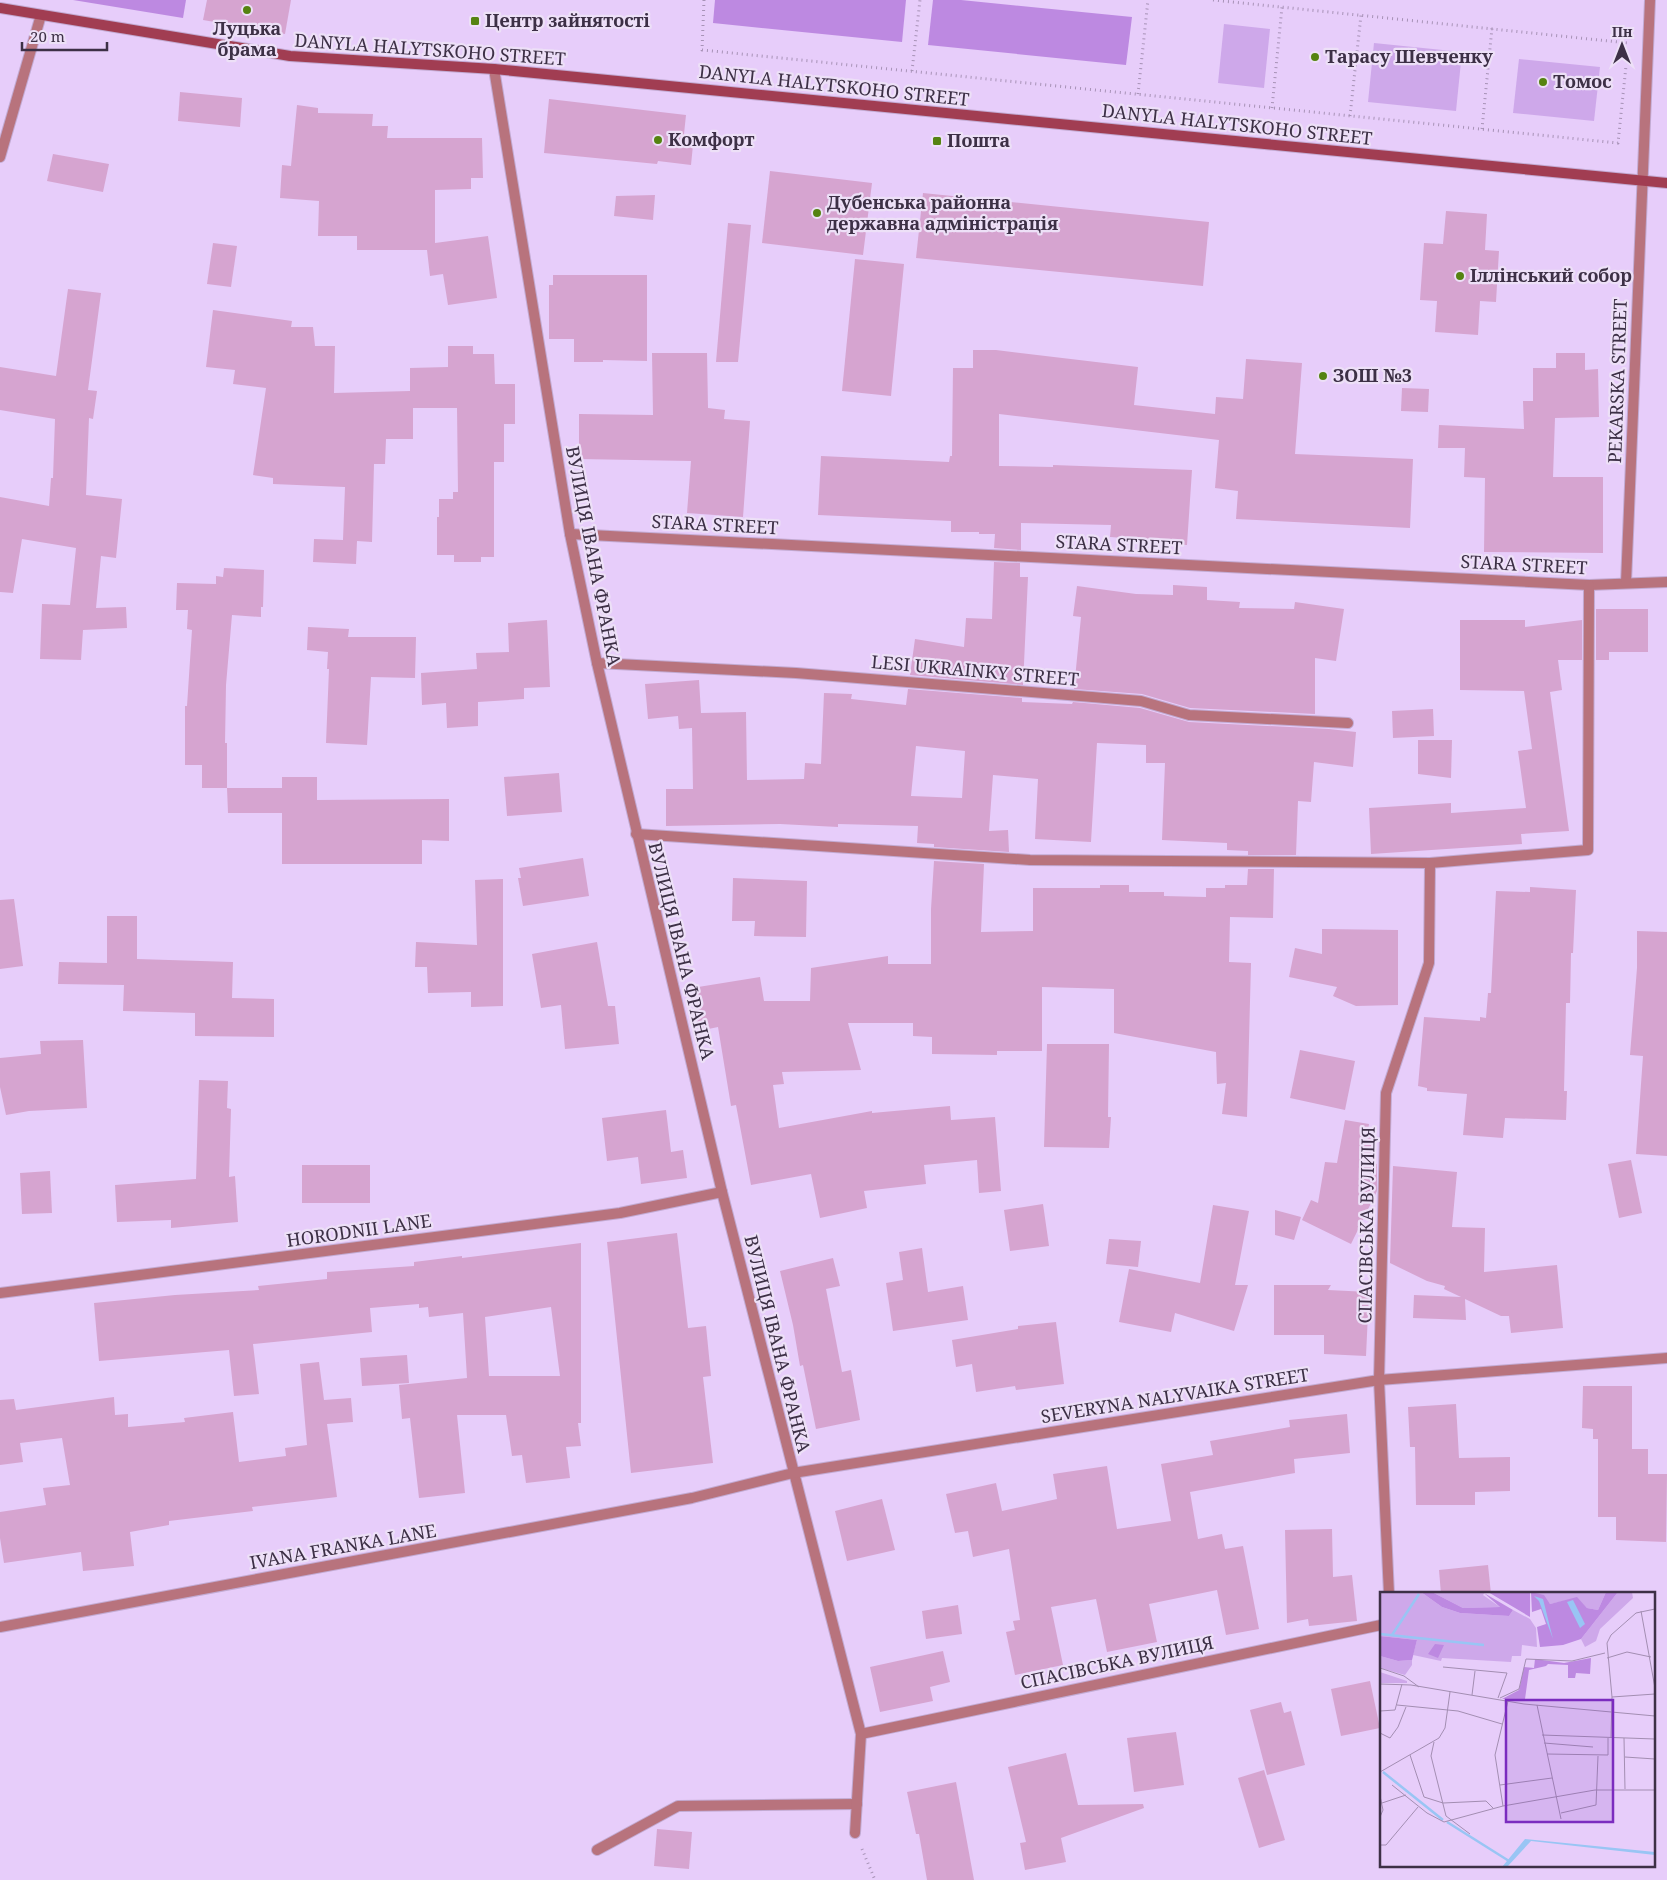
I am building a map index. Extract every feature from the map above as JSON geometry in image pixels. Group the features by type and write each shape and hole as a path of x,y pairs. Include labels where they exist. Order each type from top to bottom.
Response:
{"main road":[{"name":"DANYLA HALYTSKOHO STREET","path":"0,8 290,56 494,69 1667,183"}],"street":[{"name":"PEKARSKA STREET","path":"1626,583 1650,0"},
{"path":"0,158 41,15"},
{"name":"ВУЛИЦЯ ІВАНА ФРАНКА","path":"494,69 570,534 596,663 722,1192 861,1734 855,1832"},
{"name":"STARA STREET","path":"570,534 1589,585 1667,582"},
{"path":"636,834 1030,860 1430,863 1588,850 1589,585"},
{"name":"LESI UKRAINKY STREET","path":"596,663 796,673 1141,701 1189,715 1348,722"},
{"name":"СПАСІВСЬКА ВУЛИЦЯ","path":"1389,1592 1379,1380 1386,1092 1429,963 1430,863"},
{"name":"HORODNII LANE","path":"0,1293 620,1212 722,1192"},
{"name":"SEVERYNA NALYVAIKA STREET","path":"692,1498 793,1473 1379,1380 1667,1358"},
{"name":"IVANA FRANKA LANE","path":"0,1627 692,1498"},
{"name":"СПАСІВСЬКА ВУЛИЦЯ","path":"861,1734 1380,1625"},
{"path":"598,1850 678,1806 856,1804"}],"path":[{"path":"704,0 702,50 1618,143 1626,61"},
{"path":"912,71 920,0"},
{"path":"1138,94 1148,0"},
{"path":"1213,0 1628,42 1627,52"},
{"path":"1272,108 1282,7"},
{"path":"1350,116 1361,15"},
{"path":"1482,129 1492,28"},
{"path":"855,1832 875,1880"}],"shaded area":[{"path":"73,0 186,0 183,18"},
{"path":"715,0 906,0 902,42 713,23"},
{"path":"933,0 961,0 1132,17 1126,65 928,45"},
{"path":"1224,24 1270,29 1264,88 1218,83"},
{"path":"1374,43 1462,52 1456,111 1368,102"},
{"path":"1519,59 1600,67 1594,121 1513,113"}],"building":[{"name":"Луцька брама","path":"207,0 291,0 285,34 203,20"},
{"path":"180,92 242,98 240,127 178,121"},
{"path":"549,99 686,115 684,134 694,135 691,165 658,161 657,164 544,153"},
{"path":"297,105 318,108 318,113 373,114 372,126 388,126 387,138 482,138 483,178 471,178 471,189 435,190 435,243 488,236 497,298 448,305 443,274 430,276 427,250 357,250 357,236 318,236 319,201 280,198 282,165 291,166"},
{"path":"53,154 109,164 103,192 47,181"},
{"name":"Дубенська районна державна адміністрація","path":"770,171 872,183 863,255 762,243"},
{"path":"923,193 1209,222 1203,286 916,258"},
{"path":"655,195 653,220 614,216 616,196"},
{"name":"Іллінський собор","path":"1446,211 1487,214 1485,250 1499,251 1496,302 1480,301 1478,335 1435,332 1437,301 1420,300 1424,243 1443,244"},
{"path":"728,223 751,225 738,362 716,362"},
{"path":"213,243 237,246 231,287 207,284"},
{"path":"855,259 904,264 891,396 842,391"},
{"path":"553,275 647,275 647,361 603,360 603,362 574,362 574,339 549,339 549,285 553,285"},
{"path":"68,289 101,293 88,390 97,391 93,419 89,418 86,495 122,499 116,558 101,556 96,608 126,607 127,628 83,630 81,660 40,659 42,604 70,605 76,548 22,539 13,593 0,592 0,497 49,506 51,478 53,478 55,419 0,410 0,367 56,376"},
{"path":"213,310 292,321 291,327 313,327 315,346 335,346 334,393 410,391 410,368 448,367 448,346 473,346 473,354 494,354 495,384 515,384 515,424 504,424 504,462 494,462 494,557 481,557 481,562 454,562 454,555 437,555 439,499 453,499 453,492 458,492 457,408 413,408 413,439 386,439 385,464 374,464 372,542 357,541 356,564 313,562 314,539 343,540 345,487 273,484 273,478 253,475 266,388 233,384 235,370 206,367"},
{"path":"973,350 996,350 1138,367 1134,405 1215,414 1216,397 1243,399 1246,359 1302,363 1295,454 1413,459 1410,528 1236,519 1238,491 1215,488 1219,440 999,414 999,466 1053,467 1053,465 1192,470 1187,545 1151,543 1151,540 1110,537 1111,525 1021,523 1021,550 994,548 995,534 951,532 951,521 818,515 821,456 949,462 950,456 952,456 953,368 973,368"},
{"path":"652,353 707,353 708,408 725,410 724,419 750,421 743,517 687,513 691,461 579,459 579,414 653,415"},
{"path":"1556,353 1585,353 1585,370 1598,369 1599,417 1555,418 1553,477 1603,477 1603,553 1484,552 1485,478 1464,477 1465,448 1438,448 1439,425 1524,429 1523,401 1533,401 1533,368 1556,368"},
{"path":"1402,388 1429,389 1428,412 1401,411"},
{"path":"994,562 1020,563 1020,577 1028,577 1023,685 910,675 915,639 964,647 966,618 992,619"},
{"path":"224,568 264,570 263,607 261,607 261,617 232,615 226,685 225,743 227,743 227,788 202,788 202,765 185,765 185,706 187,706 192,630 187,629 188,610 176,610 177,583 216,584 216,576 223,577"},
{"path":"1173,585 1207,587 1207,600 1240,602 1239,608 1294,609 1295,602 1344,609 1336,661 1315,658 1315,714 1190,708 1142,694 1074,689 1081,617 1073,616 1077,586 1136,594 1173,595"},
{"path":"1596,609 1648,609 1648,652 1609,652 1609,660 1596,660"},
{"path":"547,620 550,687 524,688 524,699 478,702 478,726 447,728 446,703 422,705 421,673 477,669 476,653 509,652 508,623"},
{"path":"1460,620 1525,620 1525,627 1582,620 1582,660 1558,660 1562,690 1550,692 1569,831 1521,834 1522,844 1371,854 1369,808 1451,803 1451,813 1526,808 1518,751 1532,749 1524,691 1460,690"},
{"path":"308,627 349,629 348,637 416,637 415,678 371,677 367,745 326,743 328,652 307,650"},
{"path":"699,680 701,713 746,712 747,780 804,779 805,763 821,764 824,693 852,694 851,699 906,705 908,689 1022,698 1022,702 1072,704 1073,702 1140,708 1189,722 1356,732 1353,767 1314,762 1311,802 1298,801 1296,855 1248,855 1248,851 1227,850 1227,843 1162,840 1165,763 1146,763 1146,745 1097,743 1091,842 1035,839 1038,779 993,775 989,831 1008,830 1009,852 934,847 934,844 917,843 918,826 838,824 838,827 780,824 666,826 666,789 693,789 692,728 679,729 678,716 648,719 645,684","holes":["916,746 965,751 962,798 911,796"]},
{"path":"1433,709 1434,736 1393,738 1392,711"},
{"path":"1418,740 1452,740 1451,778 1418,774"},
{"path":"559,773 562,812 507,816 504,777"},
{"path":"282,777 317,777 317,800 449,799 449,841 422,840 422,864 282,864 282,813 228,813 227,788 282,788"},
{"path":"583,858 589,896 523,906 518,878 521,878 519,868"},
{"path":"934,861 984,864 981,932 1033,931 1033,888 1100,888 1100,885 1129,885 1129,892 1164,892 1164,896 1206,897 1206,888 1225,888 1225,885 1247,885 1248,869 1274,869 1273,918 1230,917 1229,962 1251,963 1247,1117 1222,1114 1226,1083 1217,1084 1216,1052 1114,1033 1114,989 1042,987 1042,1051 997,1051 997,1055 932,1054 932,1037 913,1036 913,1023 848,1023 861,1070 782,1072 784,1084 773,1085 779,1128 872,1111 872,1113 950,1106 951,1120 995,1117 1001,1191 979,1193 977,1160 924,1165 926,1184 864,1191 867,1208 820,1218 811,1174 751,1185 736,1105 731,1106 718,1027 699,1031 692,988 760,977 764,1001 810,1001 811,968 888,956 888,964 931,964 931,909"},
{"path":"733,878 807,881 806,937 754,936 755,921 732,921"},
{"path":"503,879 503,1006 471,1007 471,992 428,993 427,967 415,967 416,942 477,945 475,880"},
{"path":"1530,887 1576,890 1573,953 1571,953 1570,1003 1566,1003 1564,1091 1567,1091 1566,1120 1505,1118 1503,1138 1463,1135 1467,1094 1427,1091 1427,1088 1418,1086 1424,1017 1480,1021 1480,1017 1486,1018 1488,993 1491,993 1496,891 1530,892"},
{"path":"14,899 23,966 0,969 0,900"},
{"path":"107,916 137,916 137,959 233,962 232,998 274,999 274,1037 195,1036 195,1013 123,1011 124,985 58,984 59,962 107,963"},
{"path":"1322,929 1398,930 1398,1005 1356,1006 1333,996 1337,987 1289,977 1295,948 1322,954"},
{"path":"1637,931 1667,932 1667,1156 1636,1154 1643,1056 1630,1055 1637,968"},
{"path":"597,942 608,1006 615,1006 619,1044 565,1049 561,1005 541,1008 532,954"},
{"path":"83,1040 87,1108 29,1111 6,1115 0,1087 0,1058 41,1054 40,1041"},
{"path":"1047,1044 1109,1044 1108,1117 1111,1117 1109,1148 1044,1147"},
{"path":"1300,1050 1355,1061 1345,1110 1290,1098"},
{"path":"199,1080 228,1081 227,1108 231,1109 229,1177 235,1176 238,1222 171,1228 171,1220 117,1222 115,1185 196,1179"},
{"path":"666,1110 671,1152 683,1150 687,1178 641,1184 638,1157 607,1161 602,1118"},
{"path":"1345,1120 1369,1124 1368,1131 1374,1132 1369,1163 1377,1164 1377,1191 1351,1244 1302,1220 1311,1200 1318,1203 1325,1162 1337,1163"},
{"path":"1631,1160 1642,1213 1619,1218 1608,1164"},
{"path":"302,1165 370,1165 370,1203 302,1203"},
{"path":"1393,1166 1457,1172 1452,1227 1485,1228 1484,1272 1557,1265 1563,1328 1511,1333 1509,1316 1501,1316 1465,1299 1466,1320 1413,1318 1414,1295 1461,1297 1444,1289 1445,1286 1427,1281 1390,1263"},
{"path":"50,1171 52,1213 22,1214 20,1173"},
{"path":"1043,1204 1049,1246 1010,1251 1004,1210"},
{"path":"1213,1205 1249,1211 1235,1285 1248,1285 1234,1331 1175,1313 1171,1332 1119,1322 1129,1269 1200,1283"},
{"path":"1275,1210 1301,1217 1294,1240 1275,1235"},
{"path":"677,1233 688,1328 706,1326 711,1376 703,1377 713,1463 631,1473 607,1242"},
{"path":"1109,1239 1141,1241 1138,1267 1106,1264"},
{"path":"581,1243 581,1423 578,1423 581,1446 566,1447 570,1478 526,1483 522,1455 512,1456 506,1415 457,1415 465,1493 419,1498 410,1418 402,1419 399,1385 467,1378 463,1313 429,1317 428,1307 419,1308 419,1304 370,1308 372,1332 253,1344 259,1394 234,1396 229,1350 99,1361 94,1303 175,1295 259,1290 258,1286 327,1279 327,1272 414,1266 414,1262 462,1256 462,1258","holes":["551,1307 560,1376 489,1376 485,1317"]},
{"path":"922,1248 928,1292 963,1286 968,1320 893,1331 886,1283 903,1280 899,1252"},
{"path":"833,1258 840,1286 826,1289 842,1372 851,1370 860,1420 816,1429 803,1365 800,1366 793,1325 780,1271"},
{"path":"1274,1285 1331,1285 1328,1290 1369,1292 1366,1356 1324,1354 1324,1335 1274,1335"},
{"path":"1056,1322 1064,1384 1016,1390 1015,1386 976,1392 972,1364 956,1367 952,1340 1018,1329 1018,1326"},
{"path":"407,1355 409,1383 362,1386 360,1358"},
{"path":"319,1362 324,1400 351,1398 353,1422 327,1424 337,1497 252,1507 253,1511 169,1521 169,1525 130,1532 134,1566 83,1571 81,1552 4,1563 0,1538 0,1512 46,1505 43,1488 70,1485 62,1438 20,1443 23,1462 0,1465 0,1400 14,1399 16,1410 114,1397 115,1415 128,1414 128,1427 185,1422 184,1418 233,1412 239,1462 286,1456 285,1448 307,1445 300,1364"},
{"path":"1583,1386 1632,1386 1632,1449 1648,1449 1648,1474 1667,1474 1666,1542 1616,1540 1616,1517 1598,1517 1598,1439 1593,1439 1593,1429 1582,1428"},
{"path":"1456,1404 1459,1458 1510,1457 1510,1491 1475,1492 1475,1505 1416,1505 1415,1447 1410,1447 1408,1407"},
{"path":"1347,1414 1350,1453 1294,1459 1295,1473 1190,1492 1198,1539 1222,1534 1225,1549 1243,1546 1259,1629 1226,1635 1217,1590 1149,1604 1157,1642 1107,1652 1096,1599 1051,1607 1063,1665 1015,1675 1006,1632 1015,1630 1013,1621 1020,1620 1009,1549 973,1557 968,1531 955,1533 946,1494 996,1483 1002,1511 1057,1499 1053,1474 1107,1466 1117,1529 1171,1521 1161,1464 1213,1455 1210,1441 1290,1427 1289,1420"},
{"path":"882,1499 895,1550 847,1561 835,1511"},
{"path":"1332,1529 1333,1577 1352,1575 1357,1621 1309,1626 1308,1619 1287,1623 1285,1530"},
{"path":"1488,1565 1491,1592 1441,1592 1439,1570"},
{"path":"958,1605 962,1634 926,1639 922,1611"},
{"path":"943,1651 950,1682 930,1687 933,1701 880,1712 870,1667"},
{"path":"1370,1681 1380,1728 1341,1736 1331,1689"},
{"path":"1281,1702 1284,1713 1291,1711 1305,1765 1267,1775 1250,1710"},
{"path":"1176,1732 1184,1785 1134,1792 1127,1738"},
{"path":"1066,1753 1078,1805 1143,1804 1144,1808 1061,1838 1066,1862 1025,1870 1020,1843 1026,1842 1008,1767"},
{"path":"1264,1770 1285,1840 1259,1848 1238,1778"},
{"path":"956,1782 974,1880 927,1880 919,1834 916,1834 907,1792"},
{"path":"657,1829 692,1832 689,1869 654,1866"}],"place":[{"name":"Луцька брама","path":"247,10"},
{"name":"Центр зайнятості","path":"475,21"},
{"name":"Тарасу Шевченку","path":"1315,57"},
{"name":"Томос","path":"1543,82"},
{"name":"Комфорт","path":"658,140"},
{"name":"Пошта","path":"937,141"},
{"name":"Дубенська районна державна адміністрація","path":"817,213"},
{"name":"Іллінський собор","path":"1460,276"},
{"name":"ЗОШ №3","path":"1323,376"}]}
